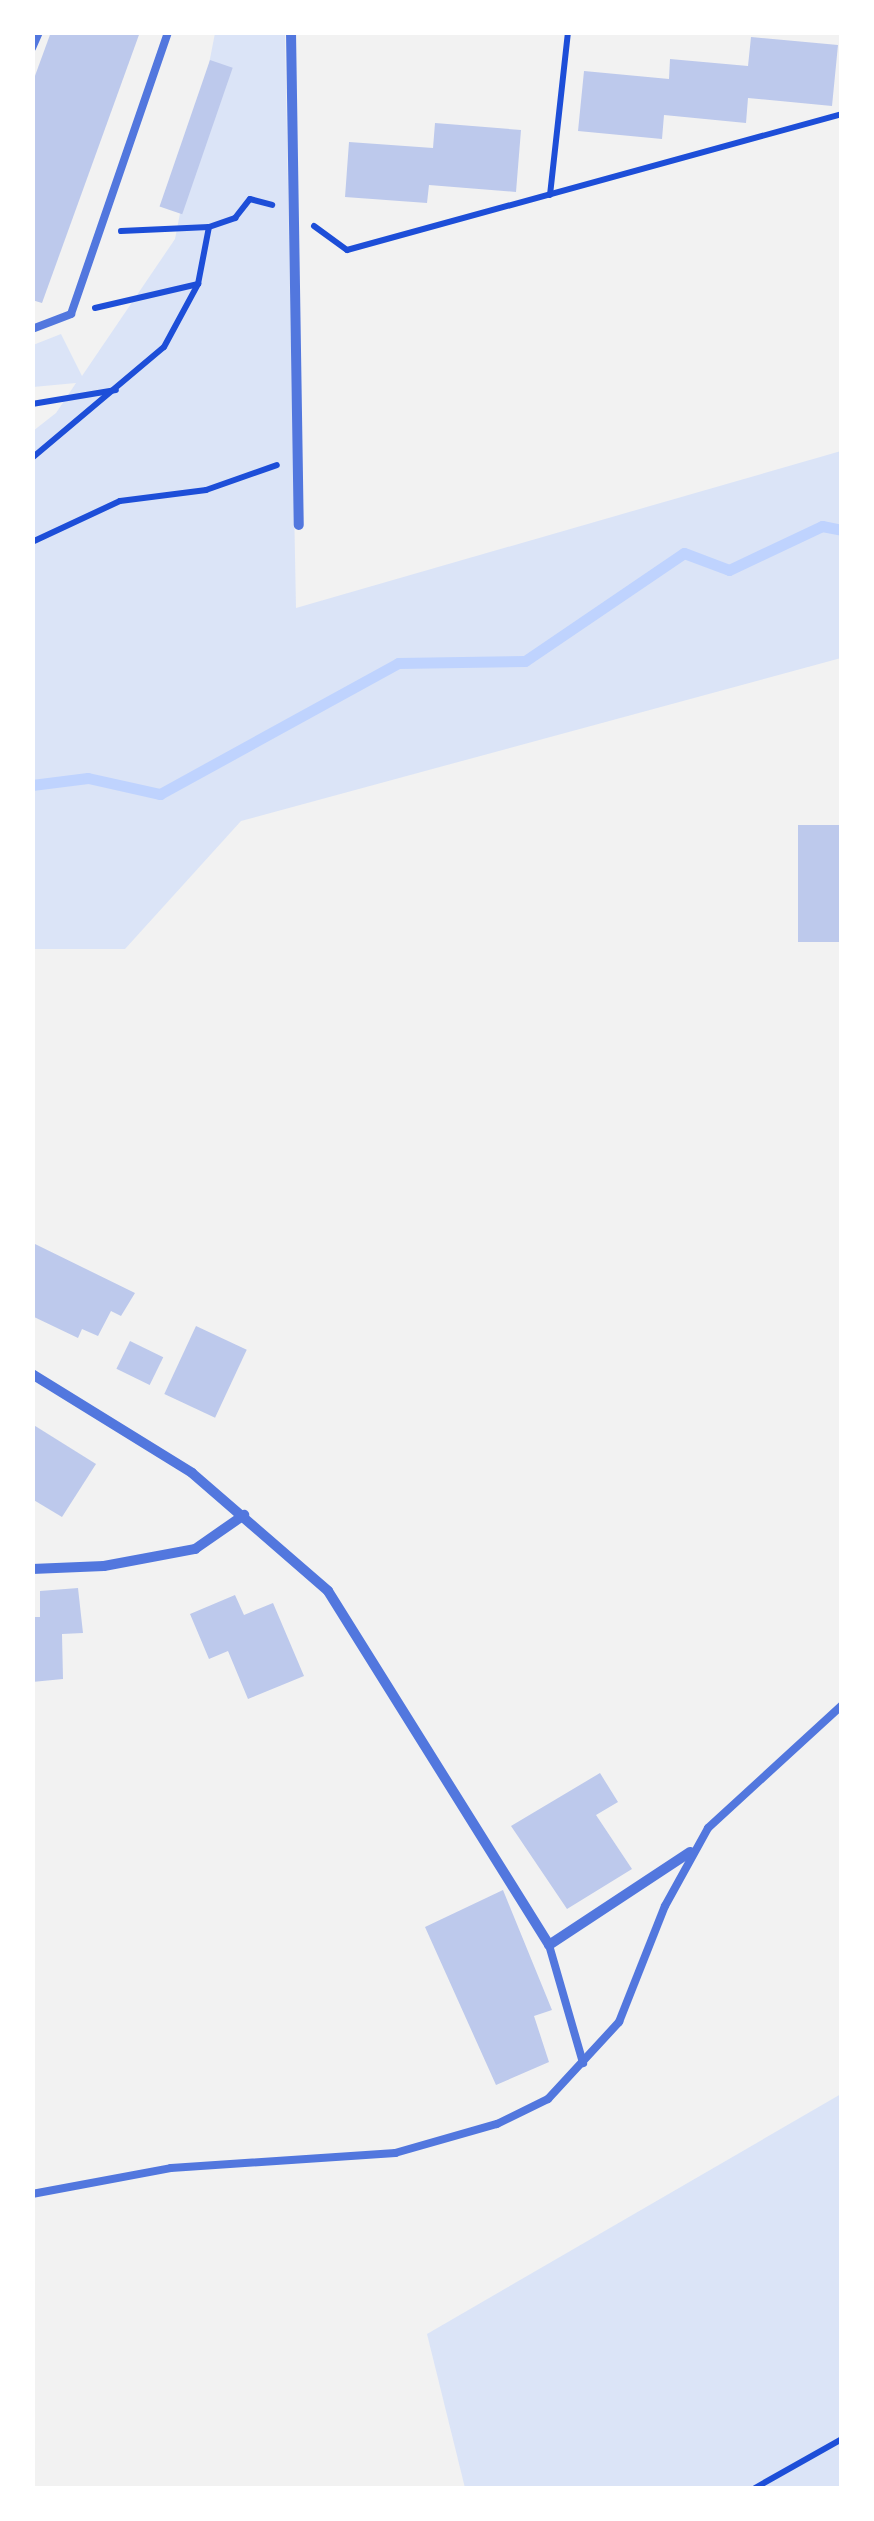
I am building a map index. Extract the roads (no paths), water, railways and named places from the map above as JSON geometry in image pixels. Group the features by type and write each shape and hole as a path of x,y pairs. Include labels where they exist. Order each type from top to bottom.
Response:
{"street":[{"path":"291,32 299,525"},
{"path":"32,1374 192,1473 328,1591 549,1944 690,1852"},
{"path":"32,1569 104,1566 195,1549 244,1515"}],"lane":[{"path":"32,48 38,32"},
{"path":"32,329 71,314 103,232 168,32"},
{"path":"32,2194 171,2168 396,2153 498,2124 548,2099 619,2022 690,1852 842,1704"},
{"path":"549,1944 583,2063"}],"waterway":[{"path":"32,785 88,778 160,794 398,663 525,661 684,553 729,570 822,526 842,530"}]}
